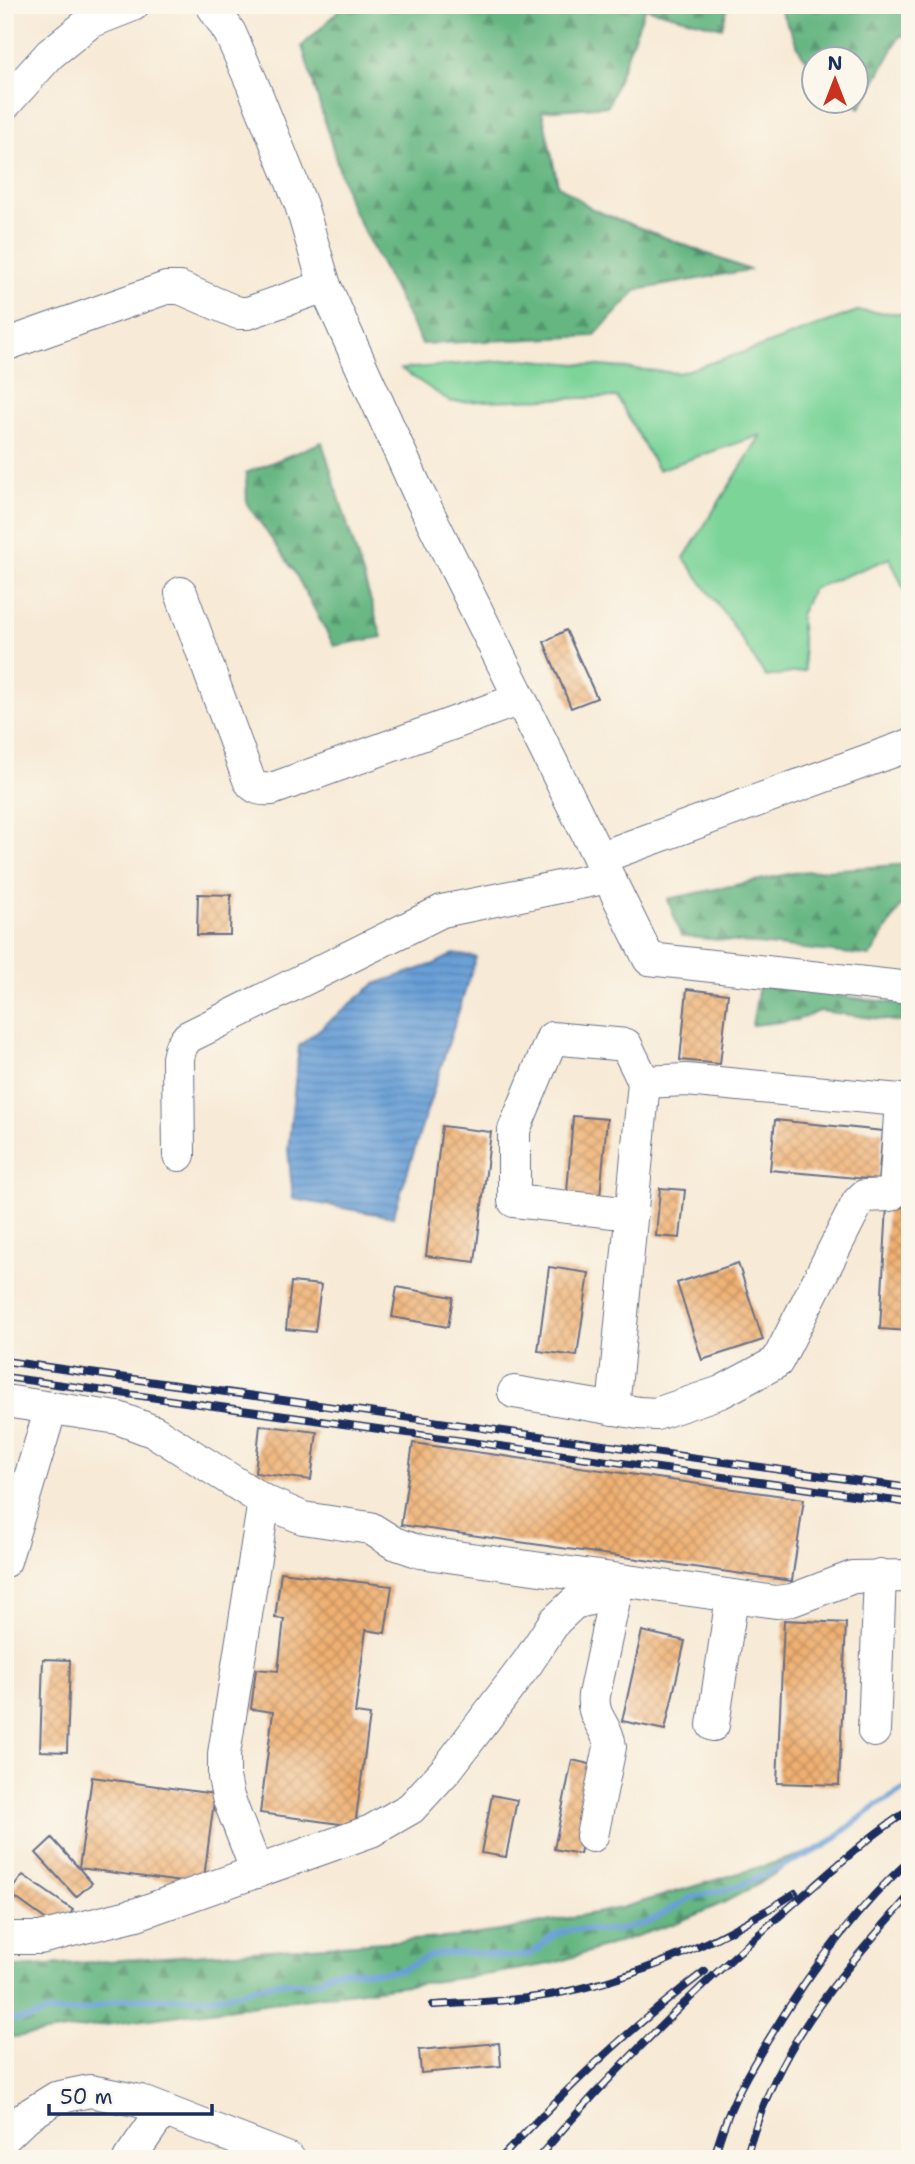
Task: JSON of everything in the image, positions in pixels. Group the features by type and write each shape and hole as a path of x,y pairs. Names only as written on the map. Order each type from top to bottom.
{"lane":[{"path":"5,104 50,54 90,22 133,5"},
{"path":"212,5 230,33 302,205 325,286 417,491 649,959 910,988"},
{"path":"5,345 166,288 180,288 238,313 248,313 325,286"},
{"path":"181,593 249,780 253,787 262,790 272,789 520,698"},
{"path":"179,1155 178,1058 181,1046 188,1037 442,911 603,868 910,745"},
{"path":"613,1409 632,1214 644,1082 625,1045 552,1038 514,1130 514,1200 632,1214"},
{"path":"514,1392 656,1414 721,1392 777,1362 858,1202 864,1196 890,1195 895,1191 905,1100 686,1080 644,1082"},
{"path":"5,1401 118,1418 155,1432 264,1501 303,1518 370,1528 394,1543 419,1552 616,1587 776,1602 792,1600 853,1577 895,1576 874,1731"},
{"path":"5,1561 51,1408"},
{"path":"257,1872 223,1777 224,1754 264,1501"},
{"path":"592,1836 610,1747 609,1738 594,1713 593,1705 616,1587"},
{"path":"5,1938 40,1938 137,1914 371,1831 411,1808 447,1769 528,1662 555,1621 574,1603 616,1587"},
{"path":"713,1725 732,1597"},
{"path":"5,2137 27,2116 55,2098 90,2091 140,2101 277,2157"},
{"path":"130,2159 163,2110"}],"green space":[{"path":"345,5 728,5 722,28 645,8 608,106 542,111 558,185 594,210 749,270 637,290 594,336 422,344 349,202 302,46"},
{"path":"778,5 910,5 910,36 900,36 870,90 870,46 800,46 800,51"},
{"path":"857,311 910,314 910,603 890,558 812,589 800,615 805,671 766,677 684,558 761,435 658,470 617,397 451,402 401,369 522,359 679,373"},
{"path":"322,442 382,637 334,646 294,571 247,504 246,473"},
{"path":"910,864 910,905 901,906 870,956 681,936 668,899 798,872"},
{"path":"759,986 910,1005 910,1023 820,1011 797,1020 752,1025"},
{"path":"807,1853 723,1903 676,1923 555,1963 491,1974 5,2038 5,1968 456,1937 500,1931 621,1908"}],"water":[{"path":"454,954 476,957 393,1217 293,1199 288,1149 299,1046 375,984 434,964"}],"building":[{"path":"566,630 597,698 571,708 544,642"},
{"path":"198,894 231,895 230,935 197,935"},
{"path":"687,989 728,994 720,1064 680,1060"},
{"path":"573,1116 607,1119 599,1208 566,1205"},
{"path":"775,1120 883,1131 878,1180 770,1170"},
{"path":"442,1126 491,1132 475,1262 426,1256"},
{"path":"660,1188 685,1190 680,1238 656,1236"},
{"path":"887,1206 910,1208 910,1331 880,1329"},
{"path":"738,1263 763,1340 702,1360 677,1283"},
{"path":"549,1267 589,1273 577,1356 538,1351"},
{"path":"291,1282 321,1285 315,1332 286,1329"},
{"path":"397,1287 453,1297 448,1327 392,1317"},
{"path":"260,1425 317,1432 311,1480 255,1473"},
{"path":"413,1443 804,1499 792,1581 401,1525"},
{"path":"281,1572 392,1586 385,1633 366,1630 355,1713 370,1715 355,1826 260,1813 273,1712 251,1709 256,1669 278,1671 284,1619 275,1618"},
{"path":"784,1620 846,1623 839,1785 777,1783"},
{"path":"642,1631 685,1641 665,1730 622,1721"},
{"path":"43,1659 70,1660 67,1752 40,1751"},
{"path":"572,1760 598,1766 580,1854 554,1849"},
{"path":"92,1777 215,1794 203,1885 79,1868"},
{"path":"492,1795 517,1800 506,1857 481,1853"},
{"path":"52,1838 92,1883 76,1897 36,1853"},
{"path":"23,1875 73,1910 59,1929 9,1893"},
{"path":"499,2043 501,2066 421,2073 419,2050"}],"waterway":[{"path":"5,2018 29,2019 44,2013 82,2011 122,1999 217,1997 263,1985 309,1983 341,1970 401,1970 442,1953 476,1953 506,1957 528,1955 556,1934 576,1929 619,1930 648,1922 692,1897 737,1887 823,1847 876,1806 910,1786"}],"railway":[{"path":"5,1361 910,1488"},
{"path":"5,1377 910,1503"},
{"path":"537,2159 598,2090 696,1992 852,1853 910,1810"},
{"path":"713,2159 741,2086 800,1989 851,1921 910,1860"},
{"path":"433,2005 536,1997 615,1979 708,1942 795,1893"},
{"path":"746,2159 758,2119 791,2049 833,1986 910,1895"},
{"path":"500,2159 598,2060 650,2014 705,1971"}]}
